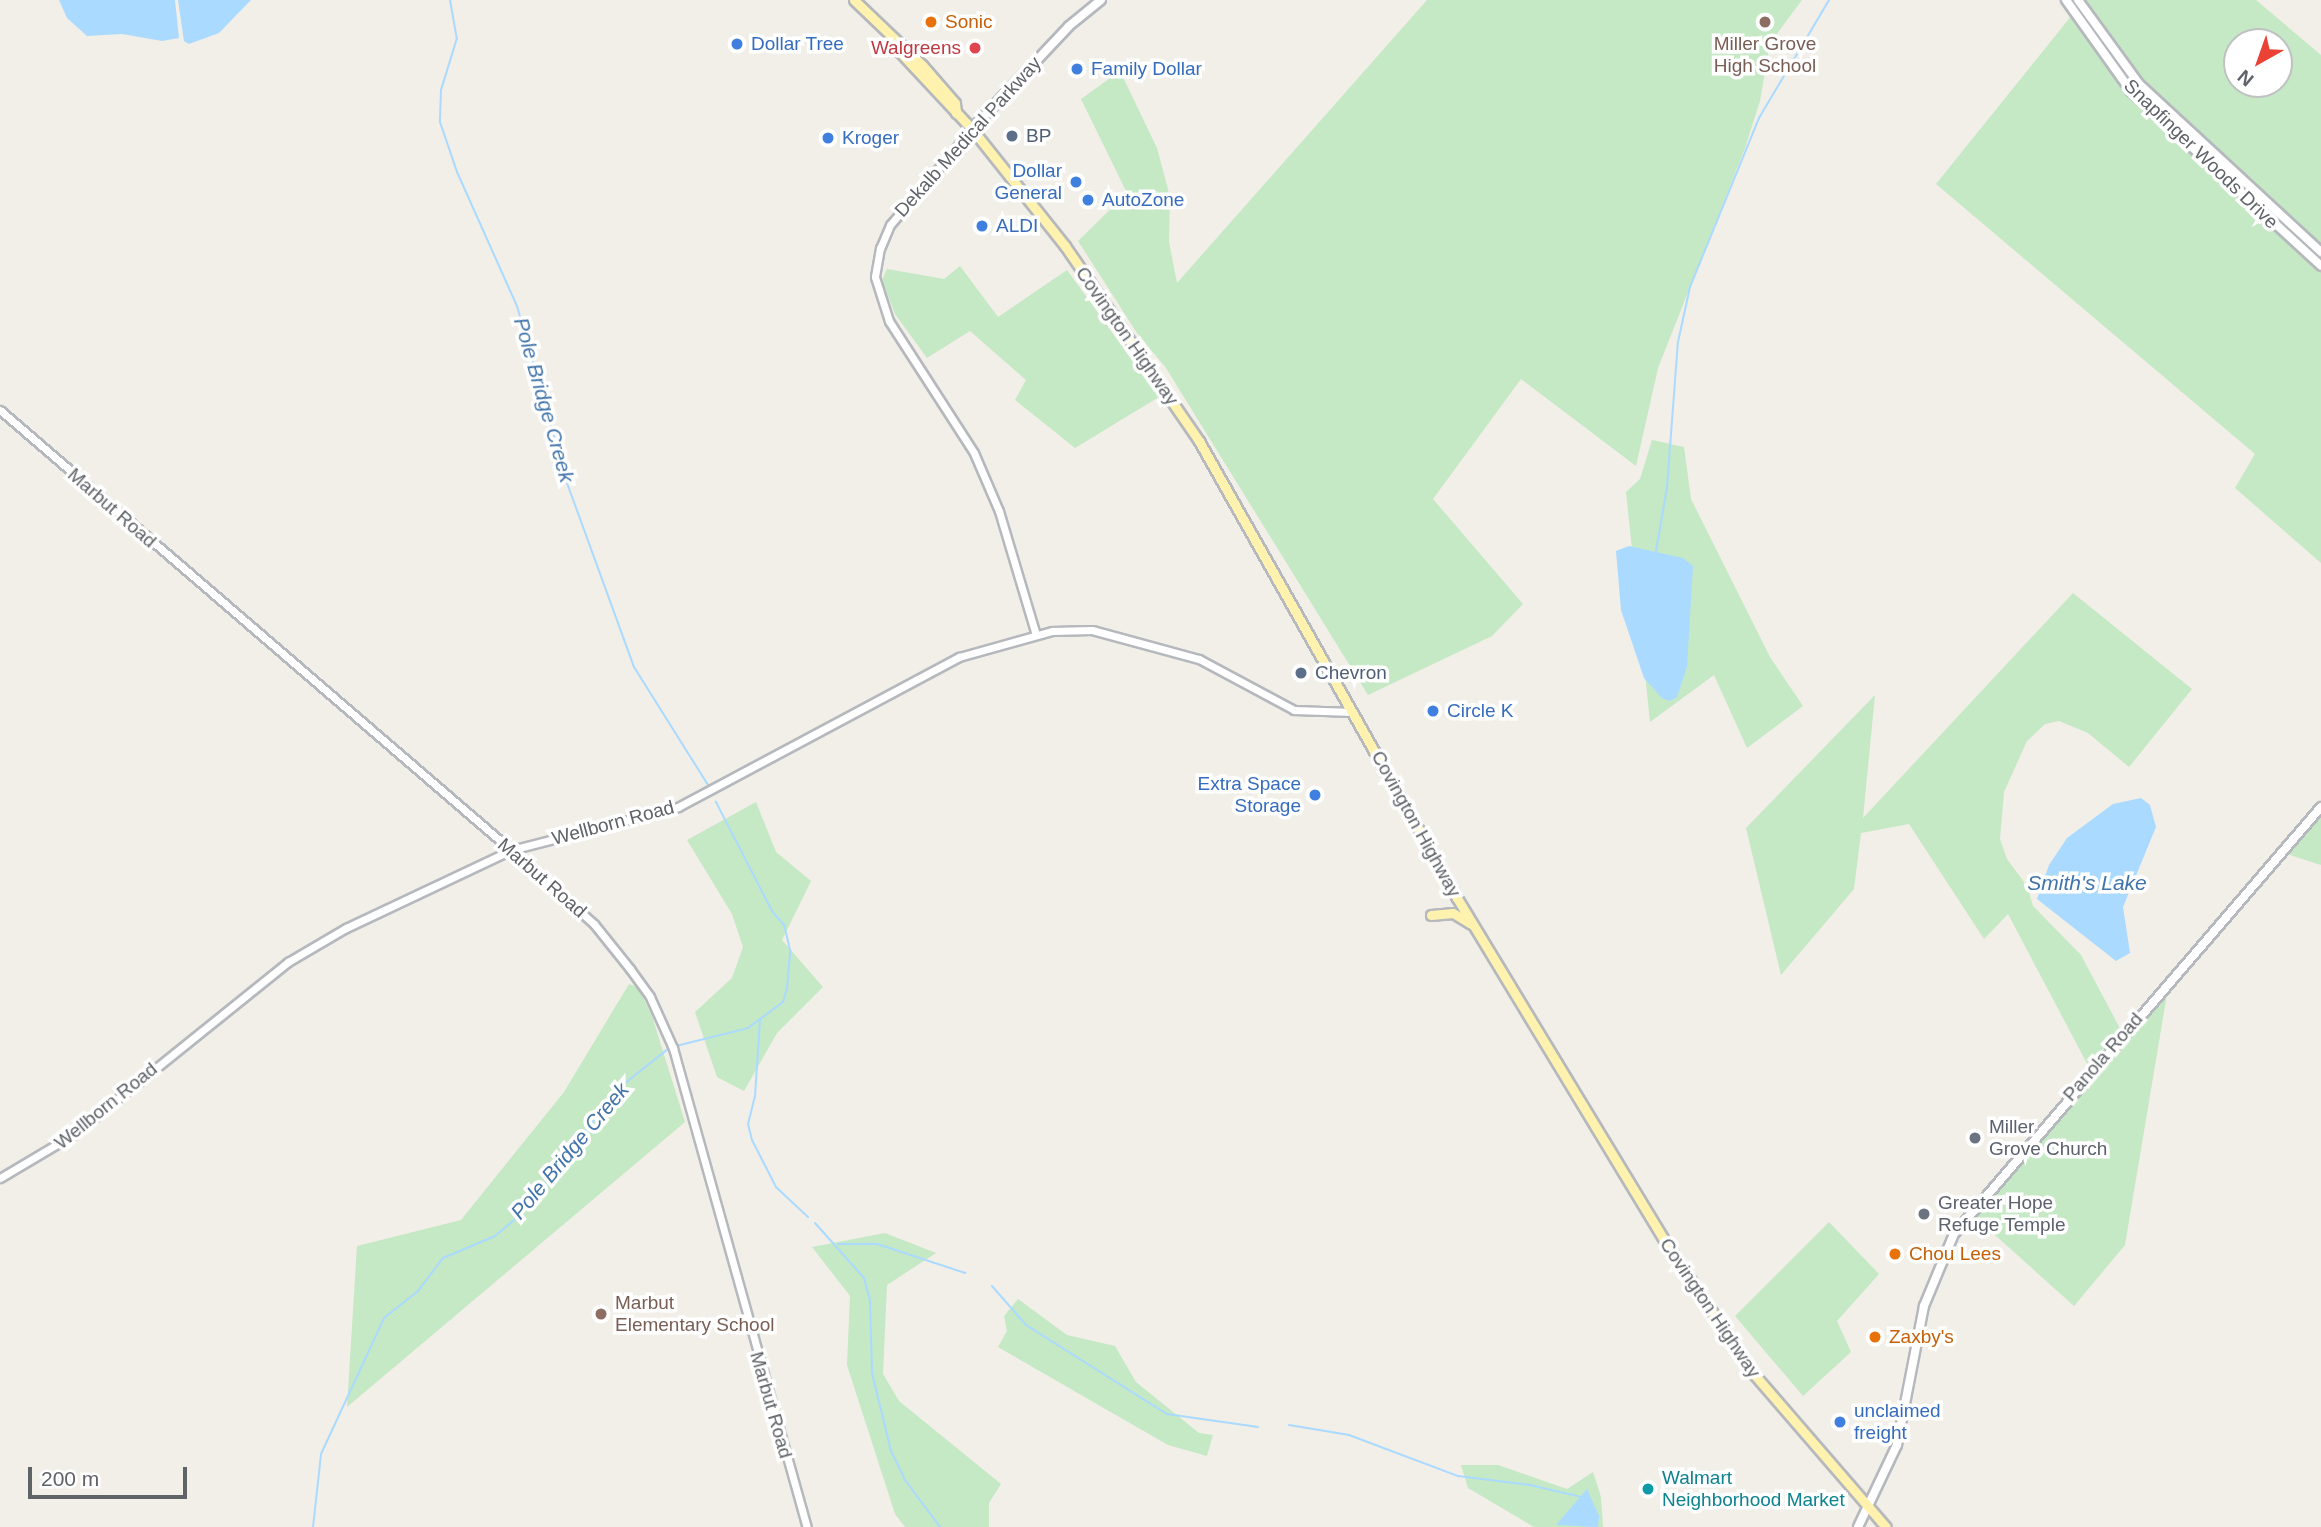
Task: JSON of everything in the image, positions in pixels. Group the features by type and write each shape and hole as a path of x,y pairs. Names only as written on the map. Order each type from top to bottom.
{"main road":[{"name":"Covington Highway","path":"855,0 898,45 898,50 948,109 956,113 972,130 1065,247 1199,441 1475,928 1731,1344 1804,1437 1886,1527"},
{"name":"Dekalb Medical Parkway","path":"972,130 1069,26 1101,0"},
{"name":"Snapfinger Woods Drive","path":"2066,0 2132,91 2321,266"},
{"name":"Snapfinger Woods Drive","path":"2078,0 2144,89 2321,252"},
{"name":"Panola Road","path":"1858,1527 1901,1433 1924,1306 1954,1234 2321,807"},
{"path":"1431,915 1453,913 1475,928"}],"street":[{"name":"Dekalb Medical Parkway","path":"972,130 890,225 880,248 875,277 889,321 974,453 999,511 1036,635"},
{"name":"Marbut Road","path":"0,410 594,924 650,996 667,1030 807,1527"},
{"name":"Wellborn Road","path":"0,1178 34,1161 105,1111 288,962 346,928 511,850 678,807 960,657 1036,635 1076,630 1123,636 1223,668 1294,710 1316,715 1353,712"},
{"path":"524,862 530,844"}],"green space":[{"path":"1427,0 1802,0 1770,43 1760,101 1745,148 1658,368 1636,466 1521,379 1433,499 1523,604 1492,636 1368,695 1166,368 1137,333 1078,241 1127,193 1081,99 1120,71 1157,148 1170,197 1169,242 1177,283"},
{"path":"2084,0 2256,0 2289,28 2223,28 2223,98 2293,98 2293,31 2321,55 2321,563 2235,488 2255,454 1936,184"},
{"path":"960,266 998,317 1067,270 1159,397 1075,448 1015,400 1026,380 970,331 927,358 895,314 882,280 887,269 944,279"},
{"path":"1652,440 1684,447 1691,499 1770,657 1803,706 1747,748 1714,675 1650,722 1626,492 1640,479"},
{"path":"2073,593 2192,689 2129,767 2088,733 2059,721 2045,724 2027,741 2004,792 2000,839 2007,859 2027,886 2033,906 2081,955 2124,1036 2168,988 2125,1245 2074,1306 1967,1210 2092,1073 2008,914 1984,939 1909,824 1861,833 1854,889 1781,975 1746,828 1875,695 1863,818"},
{"path":"756,802 776,852 811,881 782,940 823,987 777,1033 744,1091 717,1077 695,1012 732,978 743,947 732,914 687,840"},
{"path":"2321,802 2321,865 2277,851"},
{"path":"629,984 638,987 652,1016 685,1122 347,1407 357,1246 461,1220 564,1092"},
{"path":"1829,1222 1879,1274 1837,1321 1851,1352 1803,1396 1735,1316"},
{"path":"885,1233 936,1253 887,1285 883,1374 899,1401 1001,1484 989,1503 989,1527 905,1527 895,1514 847,1365 850,1296 812,1247"},
{"path":"1018,1299 1067,1335 1115,1346 1136,1382 1199,1433 1213,1435 1207,1456 1168,1445 998,1347 1007,1331 1004,1316"},
{"path":"1461,1465 1498,1465 1567,1489 1593,1472 1601,1497 1603,1527 1534,1527 1468,1488"}],"water":[{"path":"59,0 175,0 179,38 162,41 122,34 87,36 67,18"},
{"path":"178,0 251,0 219,33 189,44 184,41"},
{"path":"1629,546 1683,558 1693,566 1687,667 1677,697 1670,701 1662,698 1644,678 1621,610 1616,551"},
{"name":"Smith's Lake","path":"2141,798 2150,805 2156,827 2123,907 2130,953 2116,961 2037,899 2049,865 2067,838 2113,804"},
{"path":"1587,1489 1599,1516 1598,1527 1556,1525"}],"waterway":[{"name":"Pole Bridge Creek","path":"450,0 457,38 441,90 440,122 457,172 517,306 567,483 634,667 708,785"},
{"path":"1656,551 1667,487 1678,342 1690,287 1759,118 1829,0"},
{"name":"Pole Bridge Creek","path":"676,1046 748,1028 783,1002 787,988 790,950 784,925 772,911 716,802"},
{"path":"760,1019 755,1096 748,1124 752,1140 776,1187 808,1217"},
{"name":"Pole Bridge Creek","path":"313,1527 321,1454 384,1318 418,1291 443,1258 495,1236 519,1216 620,1087 668,1049"},
{"path":"815,1223 864,1278 870,1301 872,1373 891,1451 905,1480 940,1527"},
{"path":"838,1244 877,1244 965,1273"},
{"path":"992,1286 1026,1325 1167,1414 1258,1427"},
{"path":"1289,1425 1349,1435 1458,1476 1530,1485 1581,1497"}],"place":[{"name":"Sonic","path":"931,22"},
{"name":"Miller Grove High School","path":"1765,22"},
{"name":"Dollar Tree","path":"737,44"},
{"name":"Walgreens","path":"975,48"},
{"name":"Family Dollar","path":"1077,69"},
{"name":"BP","path":"1012,136"},
{"name":"Kroger","path":"828,138"},
{"name":"Dollar General","path":"1076,182"},
{"name":"AutoZone","path":"1088,200"},
{"name":"ALDI","path":"982,226"},
{"name":"Chevron","path":"1301,673"},
{"name":"Circle K","path":"1433,711"},
{"name":"Extra Space Storage","path":"1315,795"},
{"name":"Miller Grove Church","path":"1975,1138"},
{"name":"Greater Hope Refuge Temple","path":"1924,1214"},
{"name":"Chou Lees","path":"1895,1254"},
{"name":"Marbut Elementary School","path":"601,1314"},
{"name":"Zaxby's","path":"1875,1337"},
{"name":"unclaimed freight","path":"1840,1422"},
{"name":"Walmart Neighborhood Market","path":"1648,1489"}]}
